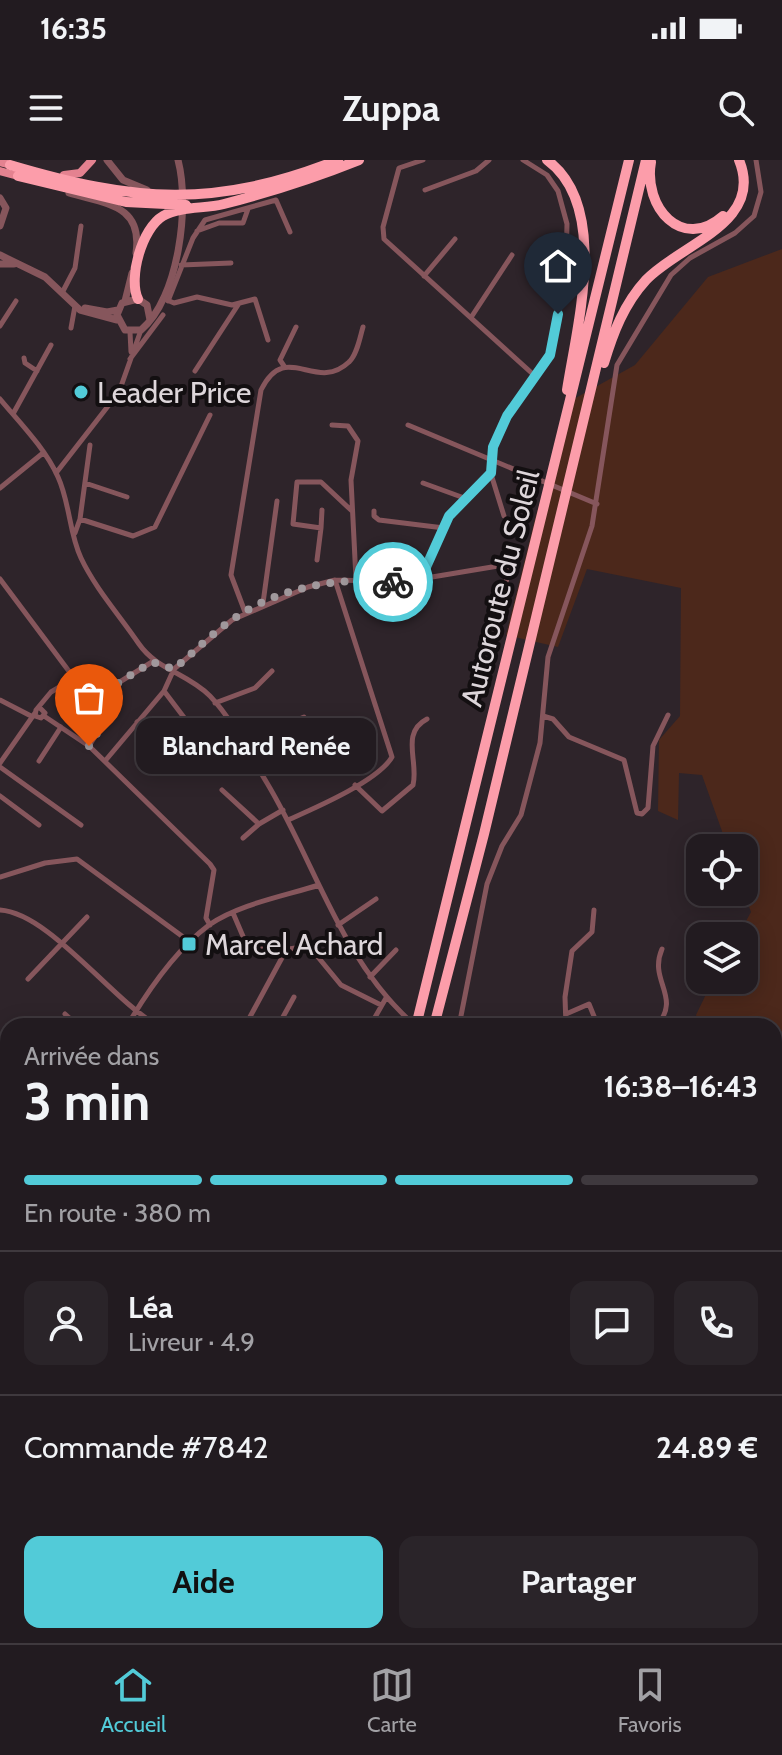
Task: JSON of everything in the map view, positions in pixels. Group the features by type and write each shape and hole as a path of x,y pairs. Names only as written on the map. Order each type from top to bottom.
{"highway":[{"path":"3,166 134,195 221,194 338,160"},
{"path":"142,302 134,283 152,224 177,211 251,197 359,160"},
{"path":"547,160 562,175 578,203 584,238 582,284 559,447"},
{"name":"Autoroute du Soleil","path":"414,1018 629,160"},
{"path":"649,160 653,201 669,221 689,228 709,225 732,207 738,185 732,160"},
{"name":"Autoroute du Soleil","path":"436,1018 649,160"},
{"path":"577,453 611,341 625,308 659,268 733,215 741,204 745,181 739,160"},
{"path":"18,176 126,202 190,205 251,197"}],"main road":[{"path":"3,166 72,176 84,171 92,160"},
{"path":"3,166 18,176"}],"street":[{"path":"107,160 123,180 145,190 221,194"},
{"path":"164,299 180,236 181,180 178,160"},
{"path":"423,160 399,168 383,227 384,239 536,376"},
{"path":"425,190 476,171 489,160"},
{"path":"504,516 491,473 493,447 507,416 536,376 553,344 566,262 567,224 558,191 547,175 523,160"},
{"path":"461,1018 487,884 502,846 521,815 543,716 548,657 594,503 621,355 671,275 690,258 748,224 754,216 761,192 756,160"},
{"path":"18,176 110,205 129,216 136,226 137,247 125,301 118,310 117,320"},
{"path":"0,198 6,208 0,226"},
{"path":"56,473 119,392 141,330 164,299 196,232 205,220 272,200 279,202 290,232"},
{"path":"196,232 219,223 243,223 248,209"},
{"path":"64,294 75,268 81,226"},
{"path":"424,276 455,239"},
{"path":"0,255 36,271 89,315 117,320 130,332 130,356"},
{"path":"472,316 512,255"},
{"path":"181,265 231,263"},
{"path":"0,264 17,264"},
{"path":"64,294 89,310 118,310"},
{"path":"125,301 164,299 174,303 197,297 239,304 250,299 257,301 268,340"},
{"path":"0,326 16,301"},
{"path":"142,302 150,320"},
{"path":"227,304 230,321"},
{"path":"195,371 239,304"},
{"path":"71,328 75,305"},
{"path":"130,356 163,315"},
{"path":"284,366 280,360 296,327"},
{"path":"245,612 231,575 261,390 269,373 284,366 317,373 333,371 349,362 363,327"},
{"path":"130,332 141,330"},
{"path":"13,414 51,345"},
{"path":"24,358 25,363 37,371"},
{"path":"0,399 56,473 87,568 152,662 174,669 215,703 283,810 338,925 370,977 386,998 408,1018"},
{"path":"80,519 133,536 155,527 210,415"},
{"path":"332,425 348,426 358,441 351,480 356,579"},
{"path":"408,425 594,503"},
{"path":"74,534 80,519 90,445"},
{"path":"0,488 43,453"},
{"path":"419,579 449,516 491,473"},
{"path":"321,528 293,524 296,487 301,479 327,485 353,511"},
{"path":"85,483 127,497"},
{"path":"423,483 467,499"},
{"path":"263,604 277,501"},
{"path":"317,560 322,510"},
{"path":"374,511 374,516 379,520 444,528"},
{"path":"105,761 164,691 174,669 245,612 263,604 335,580 401,583 504,565 509,569 505,587"},
{"path":"0,579 77,682"},
{"path":"288,820 388,765 392,751 335,580"},
{"path":"81,825 0,765 35,712 58,687 77,682 118,683 152,662"},
{"path":"215,703 255,688 272,671"},
{"path":"83,711 90,683"},
{"path":"89,746 119,699 118,683"},
{"path":"164,691 220,765"},
{"path":"0,700 35,712 39,718 44,716 89,746 214,870 207,911 210,925"},
{"path":"543,716 553,719 569,737 624,760 634,804 637,813 642,814 648,808 653,746 656,735 665,728 668,715"},
{"path":"242,743 304,717"},
{"path":"355,785 382,811 394,803 413,785 412,737 418,724 427,719"},
{"path":"137,722 165,740 153,754"},
{"path":"39,761 61,727"},
{"path":"222,790 259,824"},
{"path":"0,796 39,825"},
{"path":"243,838 283,810"},
{"path":"0,877 45,863 77,859 190,942"},
{"path":"132,1018 190,942 210,925 233,913 319,885"},
{"path":"338,925 376,899"},
{"path":"0,910 18,912 60,944 144,1018"},
{"path":"566,1018 572,951 592,932 594,910"},
{"path":"233,913 245,941 270,951 302,947 313,951 341,985 381,1005"},
{"path":"28,979 87,917"},
{"path":"662,949 656,971 668,1001 664,1018"},
{"path":"370,977 396,950"},
{"path":"249,1018 284,954"},
{"path":"282,1018 294,997"},
{"path":"374,1018 386,998"},
{"path":"566,1014 589,1004 595,1018"},
{"path":"65,1014 69,1018"}],"shaded area":[{"path":"782,249 782,1018 697,1018 696,1015 706,994 758,994 758,922 746,922 751,912 749,906 758,906 758,834 723,834 702,775 679,773 678,820 658,811 659,740 680,716 681,588 587,569 558,647 506,635 536,515 572,400 635,365 708,277"}],"way so far":[{"path":"89,746 119,699 121,692 118,683 152,662 174,669 245,612 308,587 346,579 393,582"}],"place":[{"name":"Leader Price","path":"81,392"},
{"name":"Blanchard Renée","path":"89,746"},
{"name":"Marcel Achard","path":"189,944"}],"route":[{"path":"393,582 413,582 422,576 449,516 474,494 491,473 493,447 507,416 550,355 558,314"}]}
